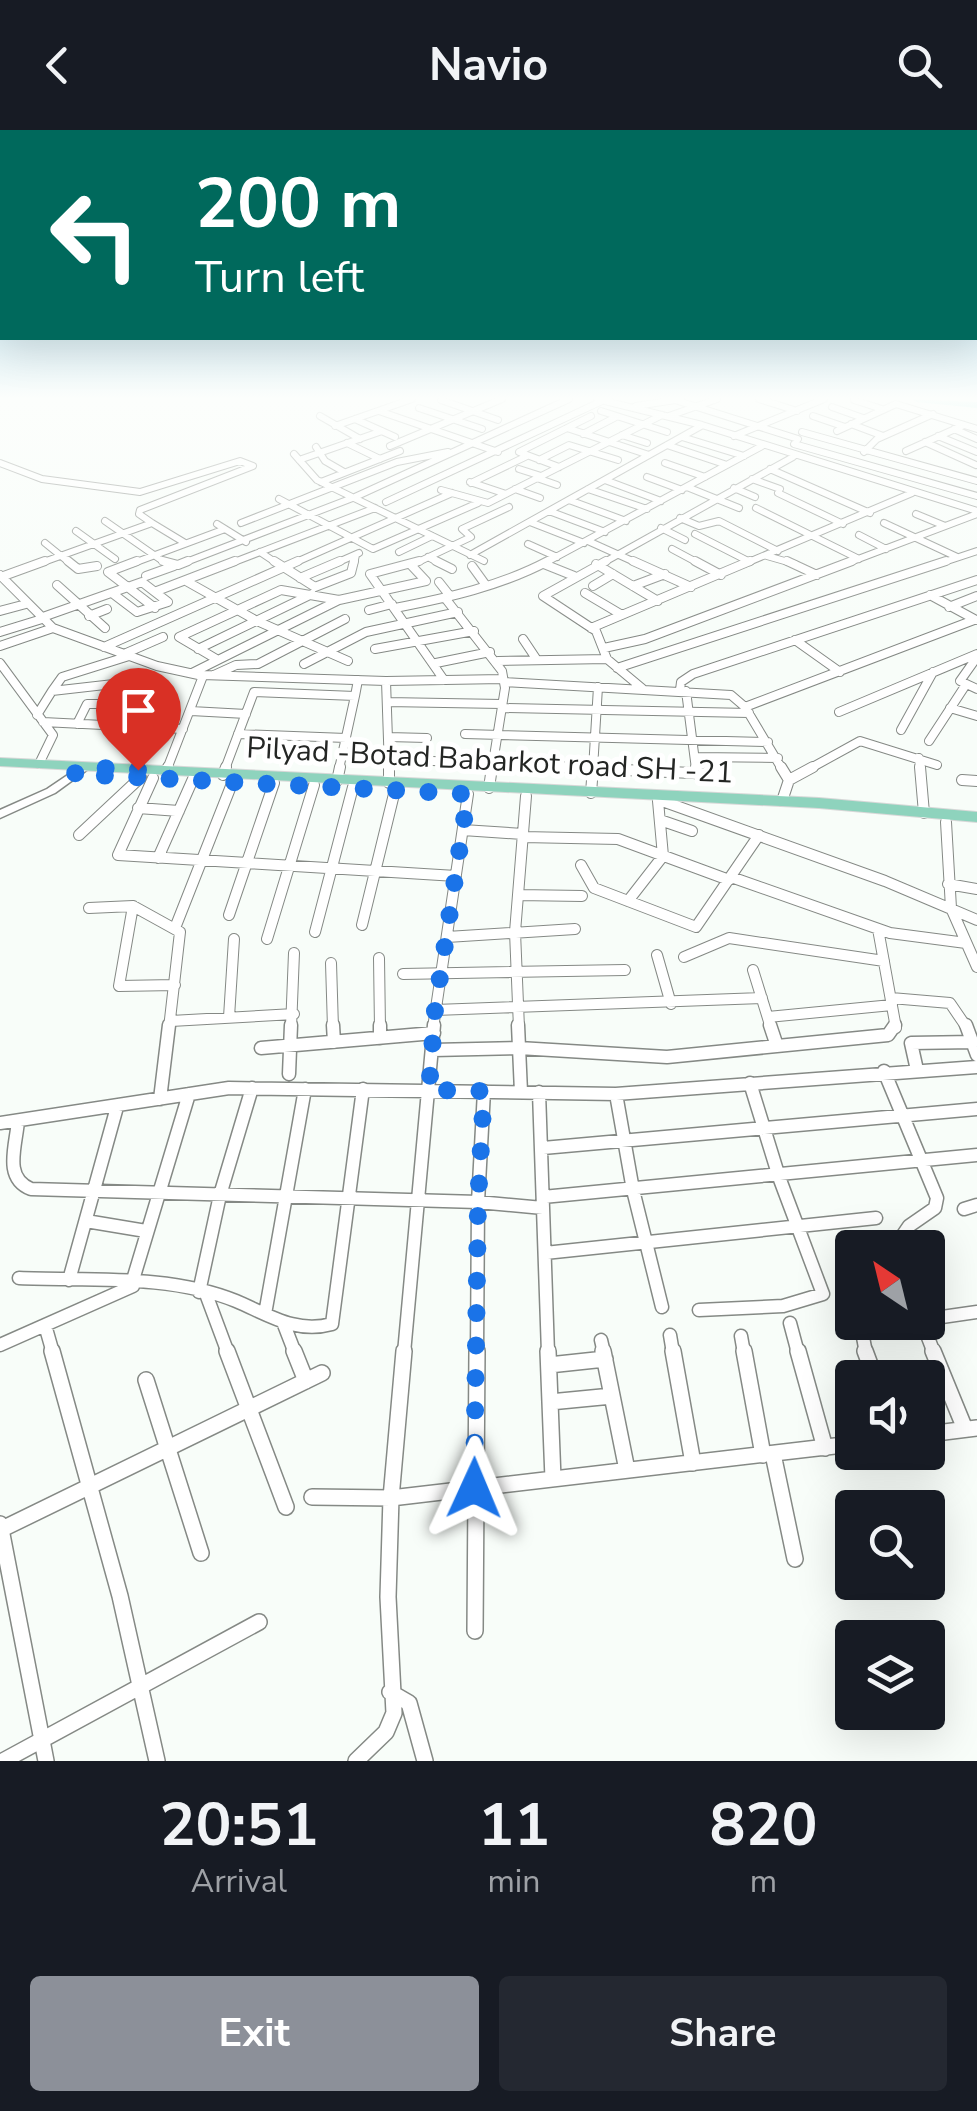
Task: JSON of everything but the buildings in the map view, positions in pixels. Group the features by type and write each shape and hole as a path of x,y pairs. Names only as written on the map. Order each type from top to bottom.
{"main road":[{"name":"Pilyad -Botad Babarkot road SH -21","path":"0,762 153,776 591,792 946,822 977,821"},
{"name":"Pilyad -Botad Babarkot road SH -21","path":"0,770 345,784"},
{"name":"Pilyad -Botad Babarkot road SH -21","path":"392,786 468,794 662,802 782,802 924,812 977,821"}],"street":[{"path":"32,475 140,492 194,475"},
{"path":"185,543 152,524 139,514 140,510 230,475"},
{"path":"314,475 321,482 484,561"},
{"path":"321,482 337,475"},
{"path":"241,523 365,475"},
{"path":"146,576 406,475"},
{"path":"386,502 446,475"},
{"path":"481,475 468,482 506,494"},
{"path":"535,475 557,485"},
{"path":"300,578 479,502 492,501 543,475"},
{"path":"470,555 613,475"},
{"path":"700,475 706,477"},
{"path":"370,610 448,597 517,576 709,475"},
{"path":"606,659 602,638 543,596 759,475"},
{"path":"784,475 870,512"},
{"path":"857,475 977,513"},
{"path":"903,475 977,496"},
{"path":"647,477 739,508"},
{"path":"752,479 843,524"},
{"path":"604,480 661,502"},
{"path":"734,488 755,497"},
{"path":"441,490 479,502"},
{"path":"515,490 540,498"},
{"path":"588,490 647,509"},
{"path":"104,647 452,493"},
{"path":"591,628 913,493"},
{"path":"964,508 977,496"},
{"path":"279,499 370,548"},
{"path":"569,500 626,521"},
{"path":"492,501 618,552 691,587"},
{"path":"444,680 436,663 370,574 412,566 472,536 462,528 509,507"},
{"path":"157,592 376,508"},
{"path":"756,508 859,559"},
{"path":"695,509 778,551"},
{"path":"549,511 606,532"},
{"path":"604,648 645,639 977,513"},
{"path":"916,514 945,526"},
{"path":"680,518 699,526 719,520"},
{"path":"104,521 168,564 178,565"},
{"path":"884,523 957,557"},
{"path":"152,524 0,576 53,628 127,656 196,674 504,681 732,694 747,710 790,780"},
{"path":"217,524 315,587 353,571 356,555"},
{"path":"661,528 685,540"},
{"path":"155,608 108,572 225,530"},
{"path":"76,532 115,559"},
{"path":"695,534 750,562"},
{"path":"399,552 432,536"},
{"path":"859,536 886,549"},
{"path":"45,542 81,570 97,566"},
{"path":"528,544 557,557"},
{"path":"672,549 720,575"},
{"path":"617,668 977,550"},
{"path":"767,556 794,563 817,575"},
{"path":"428,557 452,569"},
{"path":"544,564 574,576"},
{"path":"596,564 658,600"},
{"path":"196,674 340,600 426,581 412,566"},
{"path":"472,566 485,584"},
{"path":"593,586 612,574"},
{"path":"634,586 666,574"},
{"path":"186,580 257,621 348,661"},
{"path":"697,774 682,682 693,674 977,580"},
{"path":"0,632 77,606 128,587 144,582 168,602 137,612 112,593"},
{"path":"439,582 498,661 504,681 489,788"},
{"path":"57,586 105,628"},
{"path":"218,661 179,637 281,590 340,600"},
{"path":"0,596 14,592"},
{"path":"585,593 622,615"},
{"path":"198,649 312,594"},
{"path":"930,595 975,620"},
{"path":"950,606 977,596"},
{"path":"0,611 26,604"},
{"path":"89,616 106,609"},
{"path":"304,664 359,634 458,612"},
{"path":"213,676 236,665 252,666 267,660 345,620"},
{"path":"387,702 689,713 747,710 975,620"},
{"path":"0,646 53,628"},
{"path":"375,649 474,631"},
{"path":"40,718 62,677 127,656 163,637"},
{"path":"523,639 537,660"},
{"path":"795,640 840,672"},
{"path":"245,648 267,660"},
{"path":"436,663 490,652"},
{"path":"839,712 977,655"},
{"path":"965,686 962,678 977,655"},
{"path":"498,661 606,659 642,689"},
{"path":"0,664 53,735 38,764"},
{"path":"900,730 934,672"},
{"path":"196,674 204,678 183,729 153,776 117,853 122,857 456,876"},
{"path":"315,932 331,868 345,784 346,738 358,680"},
{"path":"461,680 464,703"},
{"path":"52,690 140,681 117,726"},
{"path":"362,925 378,872 392,786 386,681"},
{"path":"591,792 598,686"},
{"path":"965,686 977,689"},
{"path":"929,742 965,686"},
{"path":"0,688 18,688"},
{"path":"176,928 202,860 254,692 355,696"},
{"path":"77,724 88,704 128,704"},
{"path":"950,708 977,716"},
{"path":"190,711 246,714"},
{"path":"40,718 77,724 183,729"},
{"path":"238,734 346,738"},
{"path":"465,734 768,742"},
{"path":"388,737 427,738"},
{"path":"782,802 790,780 860,741 937,765"},
{"path":"695,758 778,758"},
{"path":"919,758 924,812"},
{"path":"388,759 715,774"},
{"path":"0,814 34,800 79,771"},
{"path":"79,836 153,776"},
{"path":"158,858 192,779"},
{"path":"962,780 977,781"},
{"path":"229,914 274,783"},
{"path":"266,939 314,785"},
{"path":"356,1761 386,1732 394,1713 390,1692 391,1498 435,1010 468,794"},
{"path":"520,1092 515,932 526,796"},
{"path":"628,901 663,856 662,802 759,835 977,920"},
{"path":"138,808 179,811"},
{"path":"660,820 692,831"},
{"path":"946,822 950,908 977,968"},
{"path":"463,830 618,839 878,930 966,942"},
{"path":"582,865 594,888 696,927 759,835"},
{"path":"948,884 977,889"},
{"path":"518,895 582,896"},
{"path":"133,906 119,986 176,985"},
{"path":"89,908 133,906 176,928 182,938 160,1099"},
{"path":"447,937 575,929"},
{"path":"432,1050 519,1048 667,1057 888,1035 896,1029 878,930"},
{"path":"684,957 729,938 884,961"},
{"path":"229,1018 234,939"},
{"path":"289,1074 294,953"},
{"path":"658,955 671,1004"},
{"path":"379,958 380,1038"},
{"path":"331,963 334,1042"},
{"path":"404,974 624,970"},
{"path":"754,970 777,1046"},
{"path":"435,1010 762,998"},
{"path":"768,1017 892,1001 954,1004 962,1011 977,1055"},
{"path":"171,1021 294,1014"},
{"path":"261,1048 434,1033"},
{"path":"917,1070 911,1042 972,1042"},
{"path":"0,1123 252,1088 616,1094 977,1067"},
{"path":"884,1071 937,1198 936,1208 905,1230"},
{"path":"699,1310 822,1297 778,1177 750,1082"},
{"path":"252,1088 220,1196 202,1293 286,1508"},
{"path":"265,1314 306,1089"},
{"path":"19,1278 135,1283 244,1304 283,1322 316,1327 332,1324 363,1089"},
{"path":"475,1631 478,1202 484,1091"},
{"path":"539,1092 553,1479"},
{"path":"135,1283 156,1194 189,1094"},
{"path":"616,1094 633,1190 662,1307"},
{"path":"69,1280 118,1107"},
{"path":"543,1148 977,1109"},
{"path":"18,1121 13,1176 18,1184 31,1189 94,1192 543,1202 977,1156"},
{"path":"545,1252 876,1218"},
{"path":"86,1221 146,1231"},
{"path":"0,1344 135,1283"},
{"path":"945,1318 977,1312"},
{"path":"283,1322 306,1381"},
{"path":"790,1323 824,1448"},
{"path":"45,1326 91,1486 157,1761"},
{"path":"670,1335 693,1463"},
{"path":"741,1336 794,1559"},
{"path":"601,1340 626,1470"},
{"path":"933,1340 971,1429 945,1432"},
{"path":"549,1365 604,1359"},
{"path":"46,1761 0,1528 322,1373"},
{"path":"146,1380 201,1553"},
{"path":"550,1402 612,1396"},
{"path":"312,1497 391,1498 835,1446"},
{"path":"3,1761 260,1622"},
{"path":"390,1692 408,1703 425,1761"}],"route":[{"path":"138,770 84,767 74,774 468,794 435,1010 429,1090 484,1091 478,1202 474,1488"}]}
